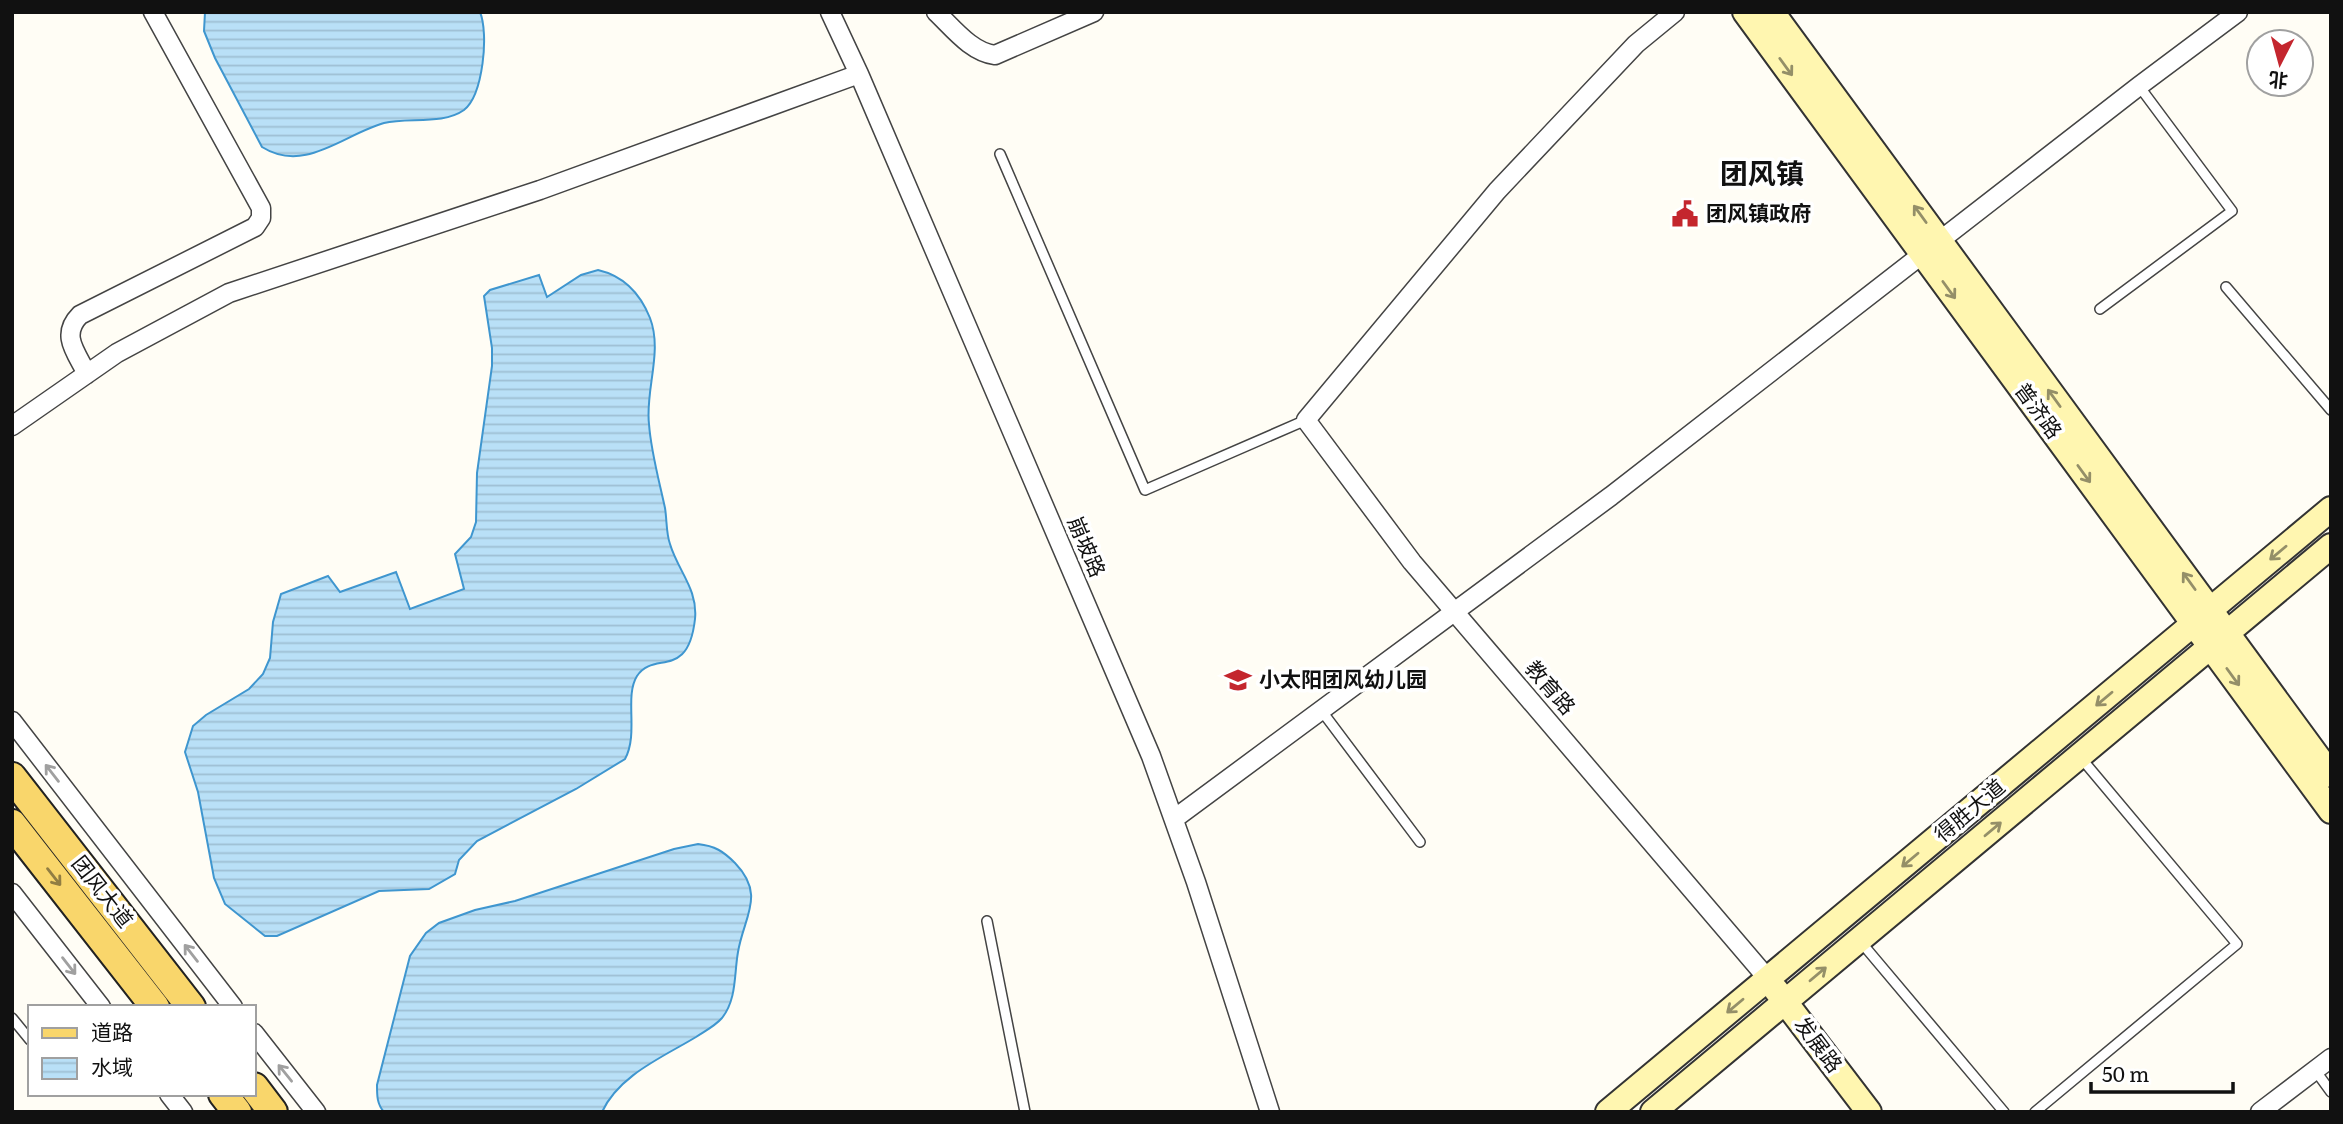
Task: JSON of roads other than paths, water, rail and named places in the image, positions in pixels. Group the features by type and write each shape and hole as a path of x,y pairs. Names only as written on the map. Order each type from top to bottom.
{"main road":[{"name":"普济路","path":"1745,12 1932,248"},
{"name":"普济路","path":"1772,12 1932,248 2202,617 2331,775"},
{"name":"得胜大道","path":"1608,1112 2331,509"},
{"name":"得胜大道","path":"1653,1112 2331,546"},
{"name":"普济路","path":"2219,640 2331,811"},
{"name":"团风大道","path":"12,777 189,1005"},
{"name":"团风大道","path":"12,824 153,1005"},
{"name":"发展路","path":"1768,979 1869,1112"},
{"path":"256,1090 273,1112"},
{"path":"225,1096 237,1112"}],"street":[{"path":"87,374 69,337 71,324 80,315 256,227 261,218 261,208 153,12"},
{"name":"崩坡路","path":"830,12 1145,743 1174,818 1270,1112"},
{"path":"936,12 975,48 995,55 1094,12"},
{"path":"1306,420 1497,191 1636,44 1675,12"},
{"path":"1174,818 1611,496 2238,12"},
{"path":"12,426 117,353 229,293 540,190 859,74"},
{"name":"教育路","path":"1306,420 1412,562 1768,979"},
{"path":"12,721 231,1005"},
{"path":"12,893 99,1005"},
{"path":"256,1036 316,1112"},
{"path":"2260,1112 2331,1058"},
{"path":"171,1096 183,1112"}],"lane":[{"path":"2100,309 2232,211 2139,86"},
{"path":"1000,154 1145,490 1306,420"},
{"path":"2225,287 2331,410"},
{"path":"1321,710 1420,842"},
{"path":"2035,1112 2237,944 2080,756"},
{"path":"987,921 1025,1112"},
{"path":"1859,940 2004,1112"},
{"path":"12,1018 28,1038"},
{"path":"2315,1070 2331,1092"}],"water":[{"path":"205,12 480,12 484,49 480,78 471,102 456,115 384,123 309,154 278,154 262,147 215,58 204,31"},
{"path":"598,270 623,281 636,293 646,309 654,331 648,411 651,445 669,540 691,589 695,608 691,638 685,650 670,661 644,669 637,676 632,694 631,738 625,759 576,789 477,841 459,860 455,874 429,889 379,891 277,936 265,936 225,904 214,878 198,792 185,752 193,726 249,689 263,674 270,658 273,622 281,594 328,576 340,592 396,572 410,609 464,589 455,554 471,537 476,522 477,473 492,366 484,296 490,290 539,275 547,297 581,275"},
{"path":"698,844 727,855 744,875 751,896 738,952 733,995 722,1018 631,1077 619,1087 602,1112 384,1112 378,1100 377,1085 410,956 426,933 439,923 475,910 515,901 674,849"}],"place":[{"name":"团风镇政府","path":"1685,214"},
{"name":"小太阳团风幼儿园","path":"1238,680"}],"district":[{"name":"团风镇","path":"1762,174"}]}
